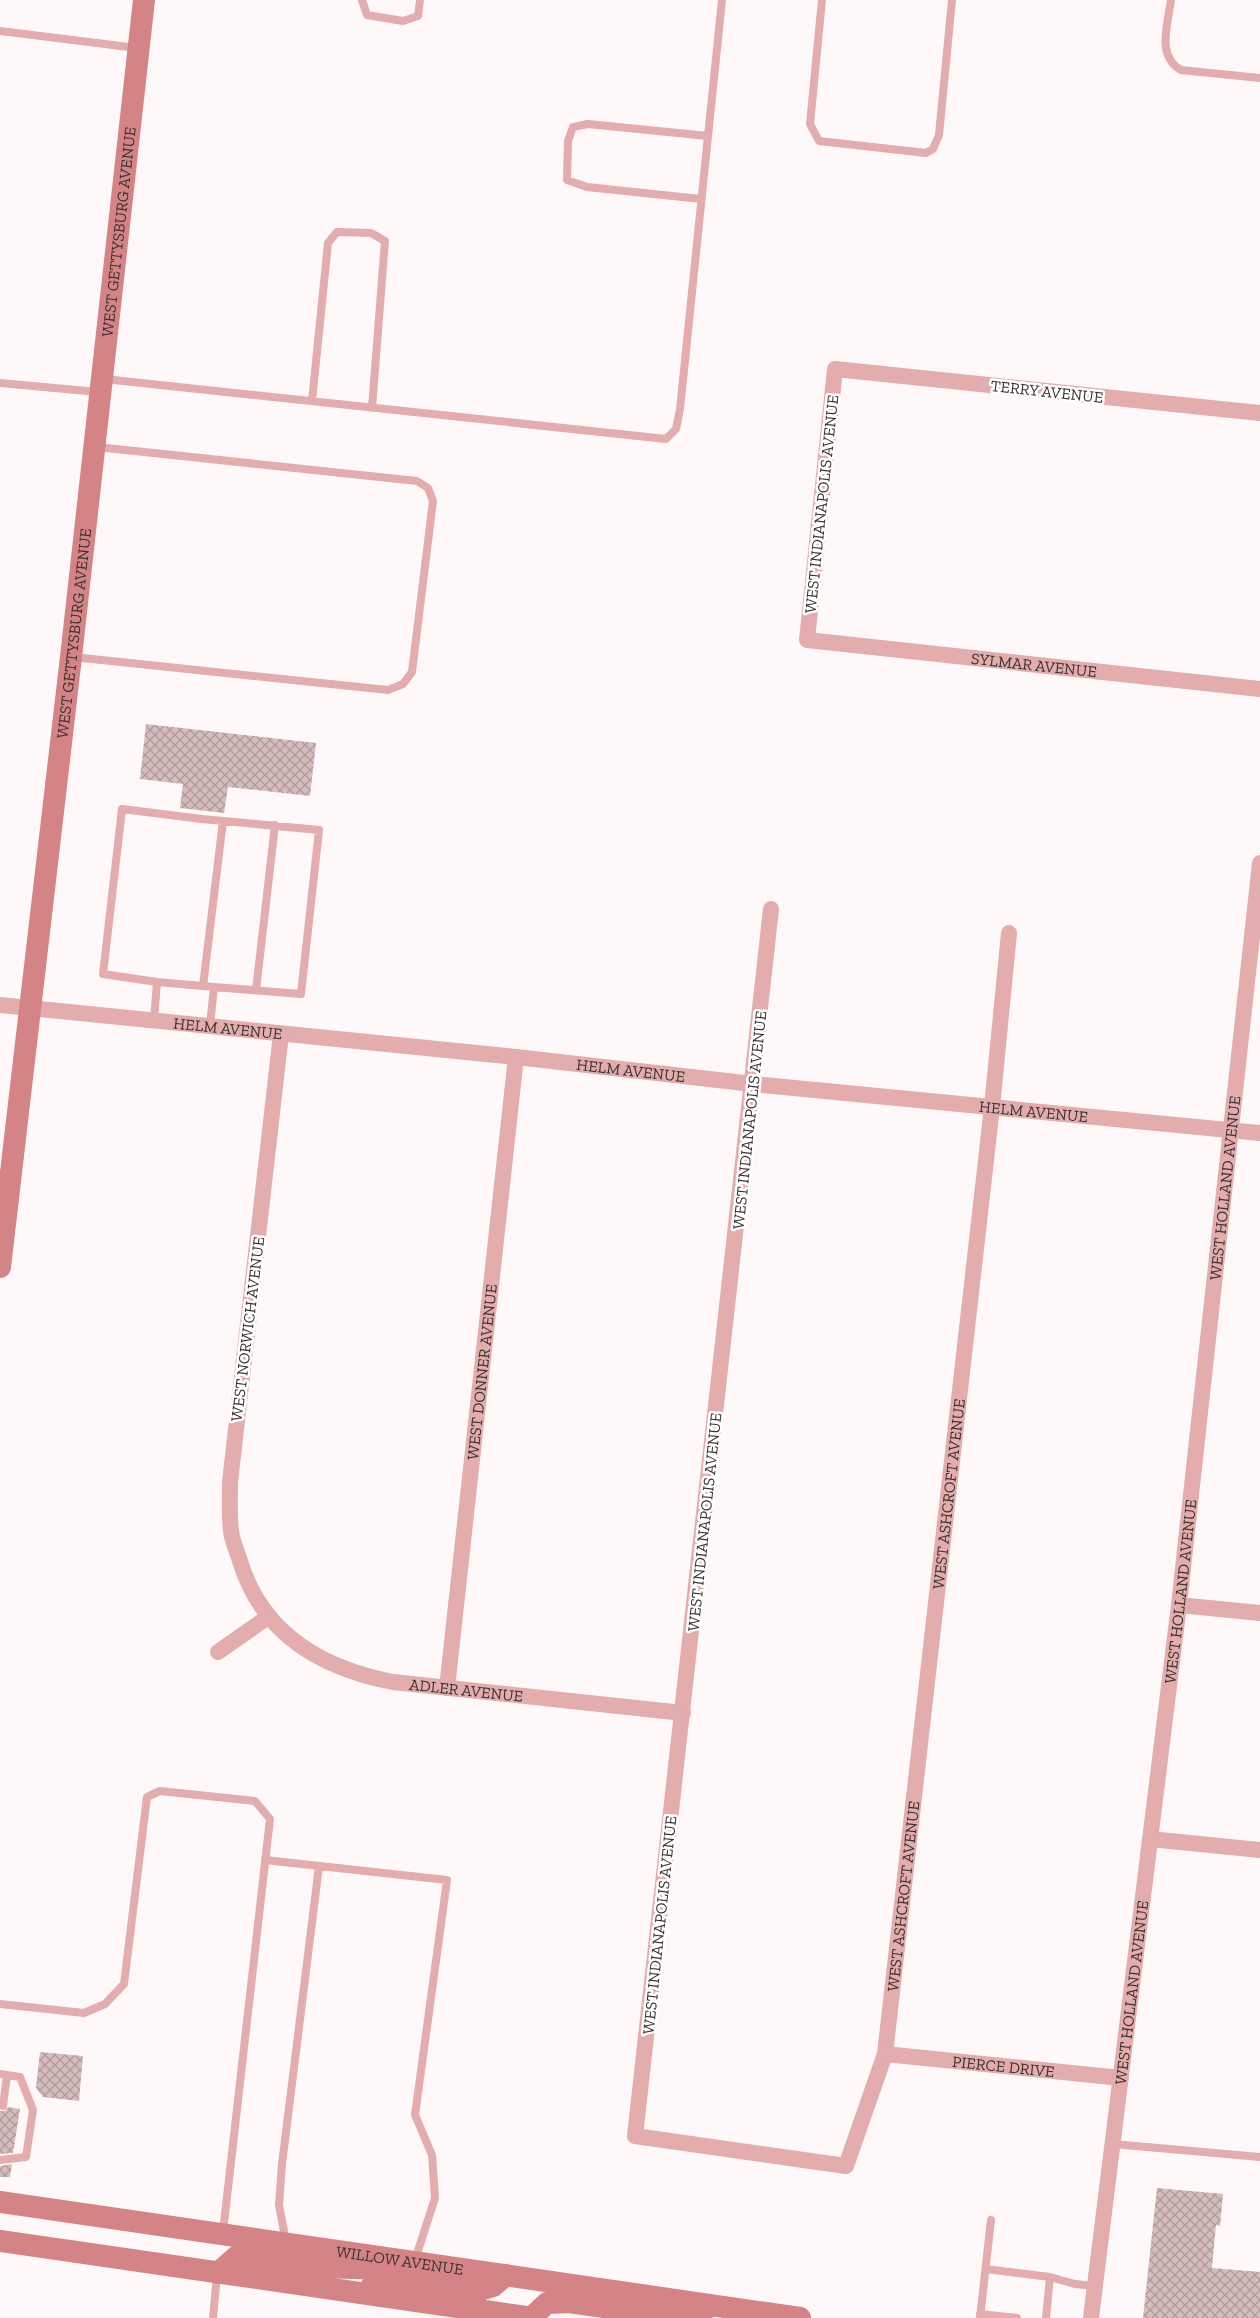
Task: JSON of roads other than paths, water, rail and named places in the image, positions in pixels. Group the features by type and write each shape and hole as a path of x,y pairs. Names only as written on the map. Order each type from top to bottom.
{"main road":[{"name":"WEST GETTYSBURG AVENUE","path":"0,1267 28,1008 71,657 144,0"},
{"name":"WILLOW AVENUE","path":"0,2202 800,2318"},
{"path":"0,2241 531,2318 547,2303 569,2302 672,2317 688,2316 712,2305"},
{"path":"218,2273 236,2257 247,2256 320,2267 363,2270 388,2269 414,2262"},
{"path":"366,2294 375,2282 385,2278 480,2290 493,2286 506,2276"}],"street":[{"name":"TERRY AVENUE","path":"835,369 1260,414"},
{"name":"WEST INDIANAPOLIS AVENUE","path":"807,640 835,369"},
{"name":"SYLMAR AVENUE","path":"807,640 1260,689"},
{"name":"WEST HOLLAND AVENUE","path":"1091,2318 1122,2078 1178,1605 1260,863"},
{"name":"WEST INDIANAPOLIS AVENUE","path":"771,909 635,2136 846,2166"},
{"name":"WEST ASHCROFT AVENUE","path":"846,2166 886,2054 992,1107 1009,932"},
{"name":"HELM AVENUE","path":"0,1004 516,1057 753,1084 1260,1133"},
{"name":"WEST NORWICH AVENUE","path":"268,1617 246,1580 231,1532 230,1482 281,1034"},
{"name":"WEST DONNER AVENUE","path":"447,1688 516,1057"},
{"path":"1178,1605 1260,1613"},
{"path":"218,1652 268,1617"},
{"name":"ADLER AVENUE","path":"268,1617 297,1644 327,1662 361,1676 393,1682 683,1712"},
{"path":"1150,1839 1260,1850"},
{"name":"PIERCE DRIVE","path":"886,2054 1122,2078"}],"lane":[{"path":"362,0 367,15 403,21 418,16 420,0"},
{"path":"0,383 101,386 312,401 666,439 676,429 680,408 722,0"},
{"path":"822,0 810,124 819,141 926,154 933,149 938,134 952,0"},
{"path":"1171,0 1165,46 1167,58 1173,66 1181,70 1260,78"},
{"path":"0,31 138,48"},
{"path":"701,198 587,187 567,180 568,141 573,127 588,124 708,136"},
{"path":"312,401 328,242 337,232 372,233 385,241 372,408"},
{"path":"71,657 388,690 403,684 412,672 433,501 428,488 417,481 94,447"},
{"path":"122,809 275,825 319,830 301,994 214,988 103,974 122,809"},
{"path":"202,986 223,821"},
{"path":"256,990 275,825"},
{"path":"154,1020 157,982"},
{"path":"210,1026 214,988"},
{"path":"0,2004 84,2013 105,2004 124,1984 148,1797 160,1792 255,1802 270,1819 222,2234"},
{"path":"265,1860 447,1880 415,2115 432,2155 435,2198 414,2262"},
{"path":"286,2244 280,2205 282,2164 319,1866"},
{"path":"0,2160 26,2158 33,2110 20,2077 4,2074 4,2106"},
{"path":"1112,2144 1260,2157"},
{"path":"991,2220 980,2316 1017,2318"},
{"path":"986,2269 1050,2277 1075,2284 1095,2286"},
{"path":"213,2318 218,2273"},
{"path":"1046,2318 1050,2277"}]}
